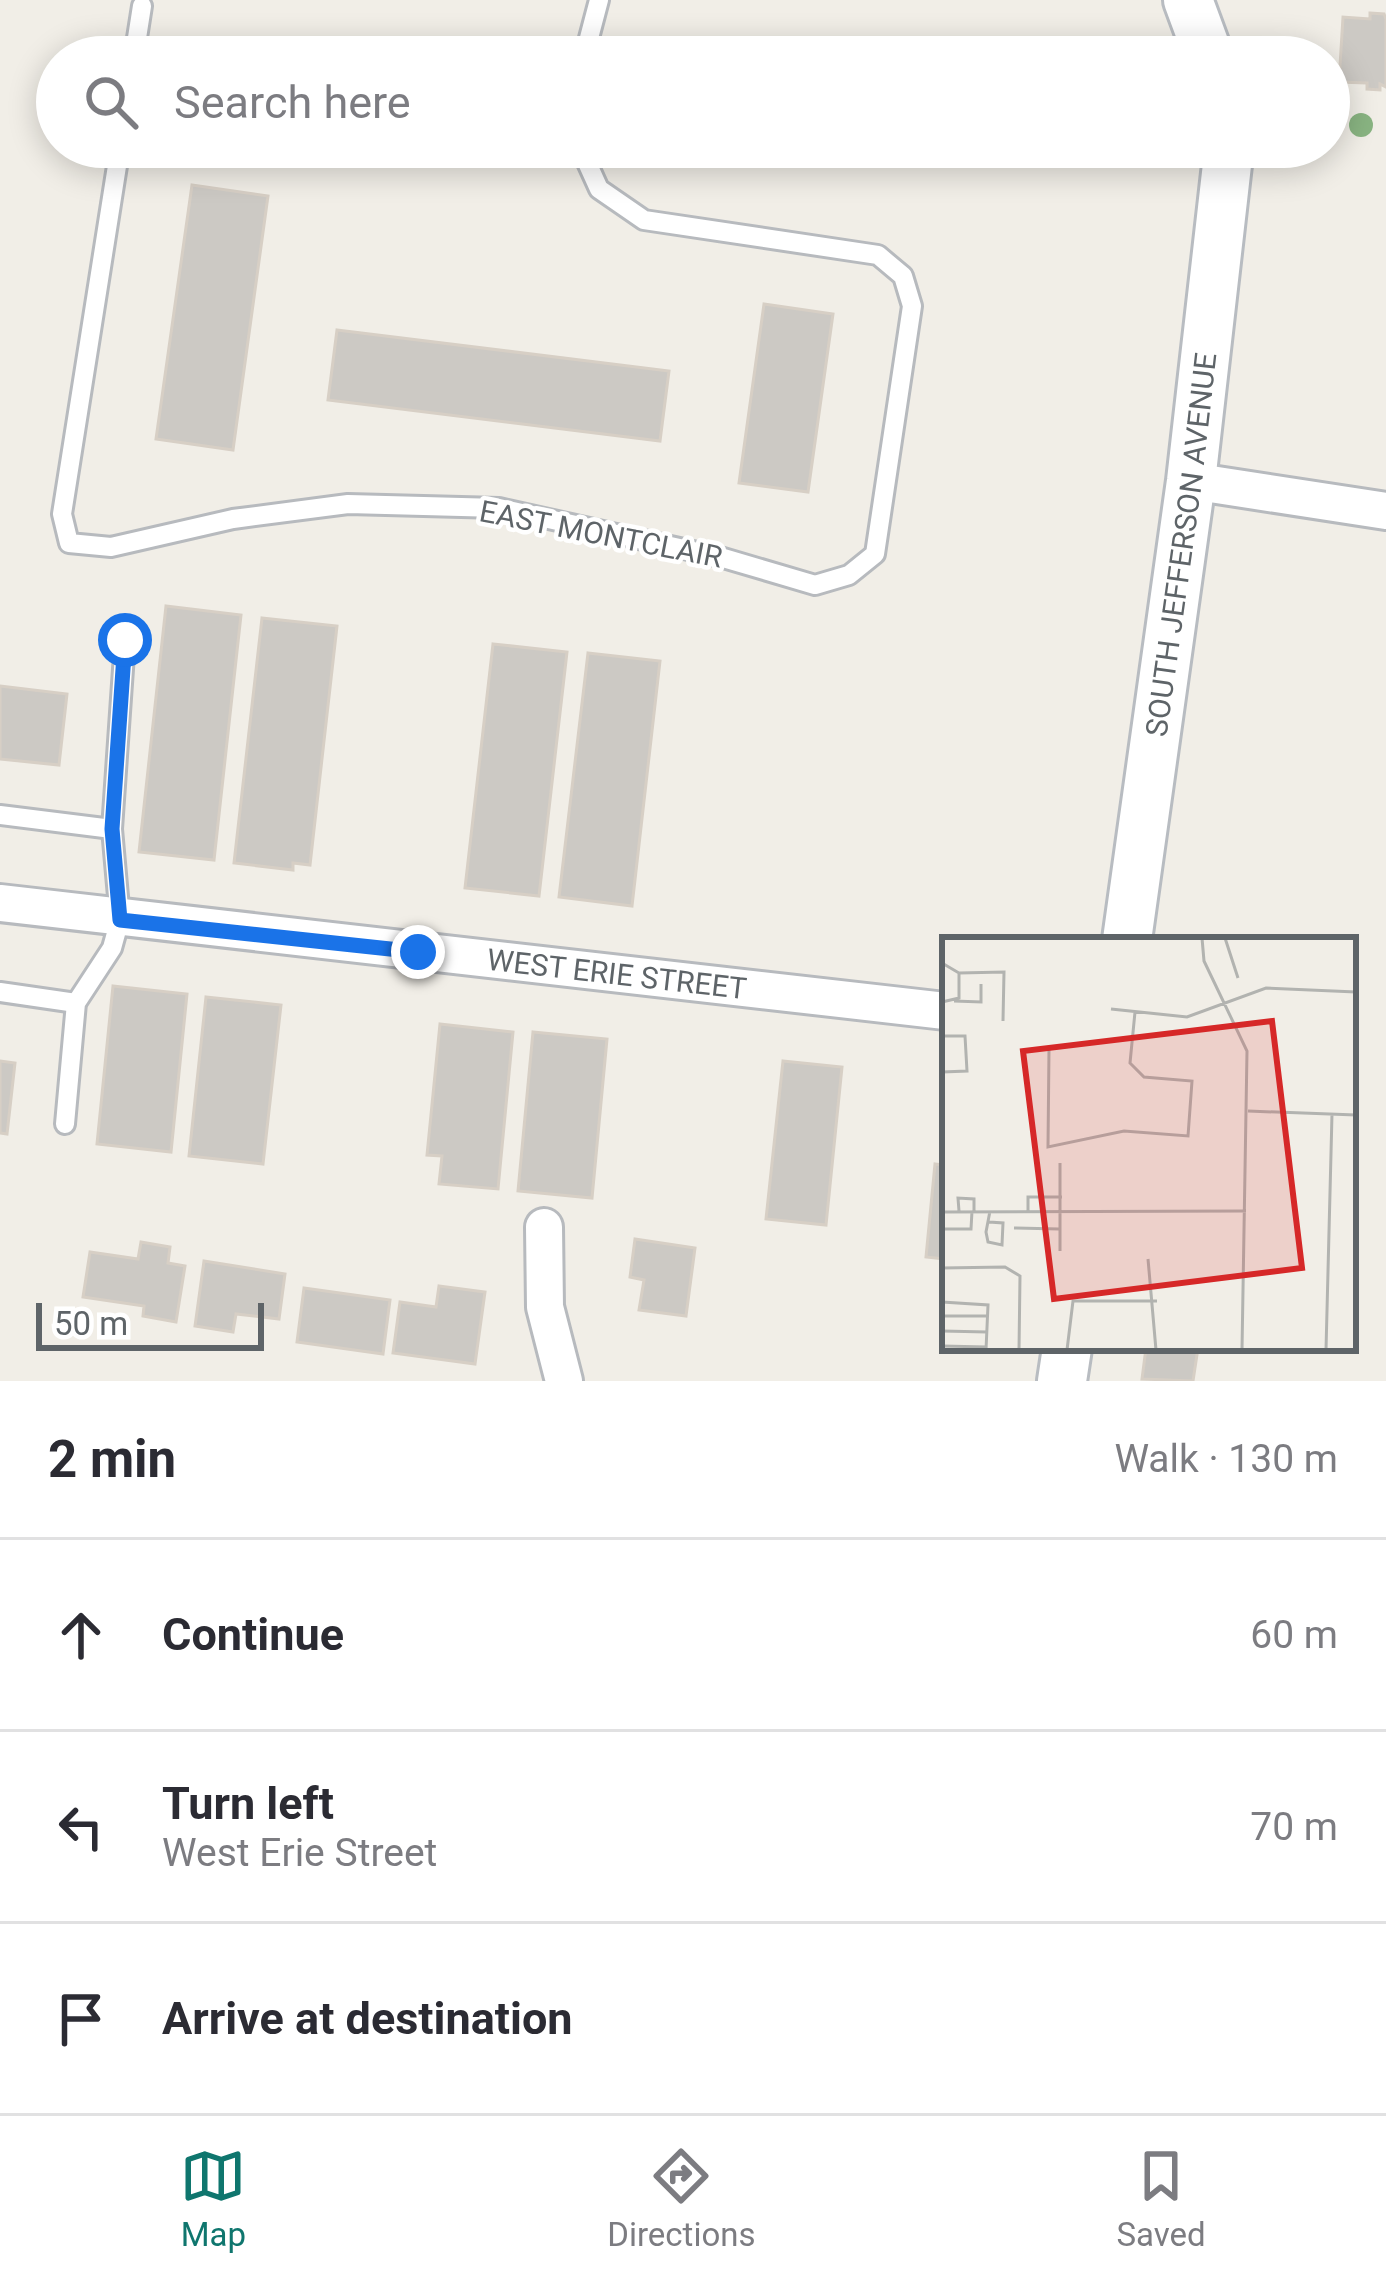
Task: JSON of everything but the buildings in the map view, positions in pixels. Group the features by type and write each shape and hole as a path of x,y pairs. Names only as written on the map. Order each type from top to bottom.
{"street":[{"path":"1188,0 1201,36"},
{"name":"SOUTH JEFFERSON AVENUE","path":"1127,937 1191,481 1227,168"},
{"path":"1191,481 1386,511"},
{"name":"WEST ERIE STREET","path":"0,903 942,1011"},
{"path":"544,1227 545,1307 564,1381"},
{"path":"1062,1381 1067,1351"}],"lane":[{"path":"590,36 599,0"},
{"path":"137,36 142,6"},
{"name":"EAST MONTCLAIR","path":"117,168 62,514 69,543 111,547 233,519 348,504 499,508 720,556 814,584 849,575 874,554 912,306 904,276 878,255 644,220 599,189 590,168"},
{"path":"65,1124 76,1004 112,948 120,920 112,829 125,640"},
{"path":"0,815 112,829"},
{"path":"0,992 76,1004"}],"route":[{"path":"125,640 112,829 120,920 418,952"}]}
